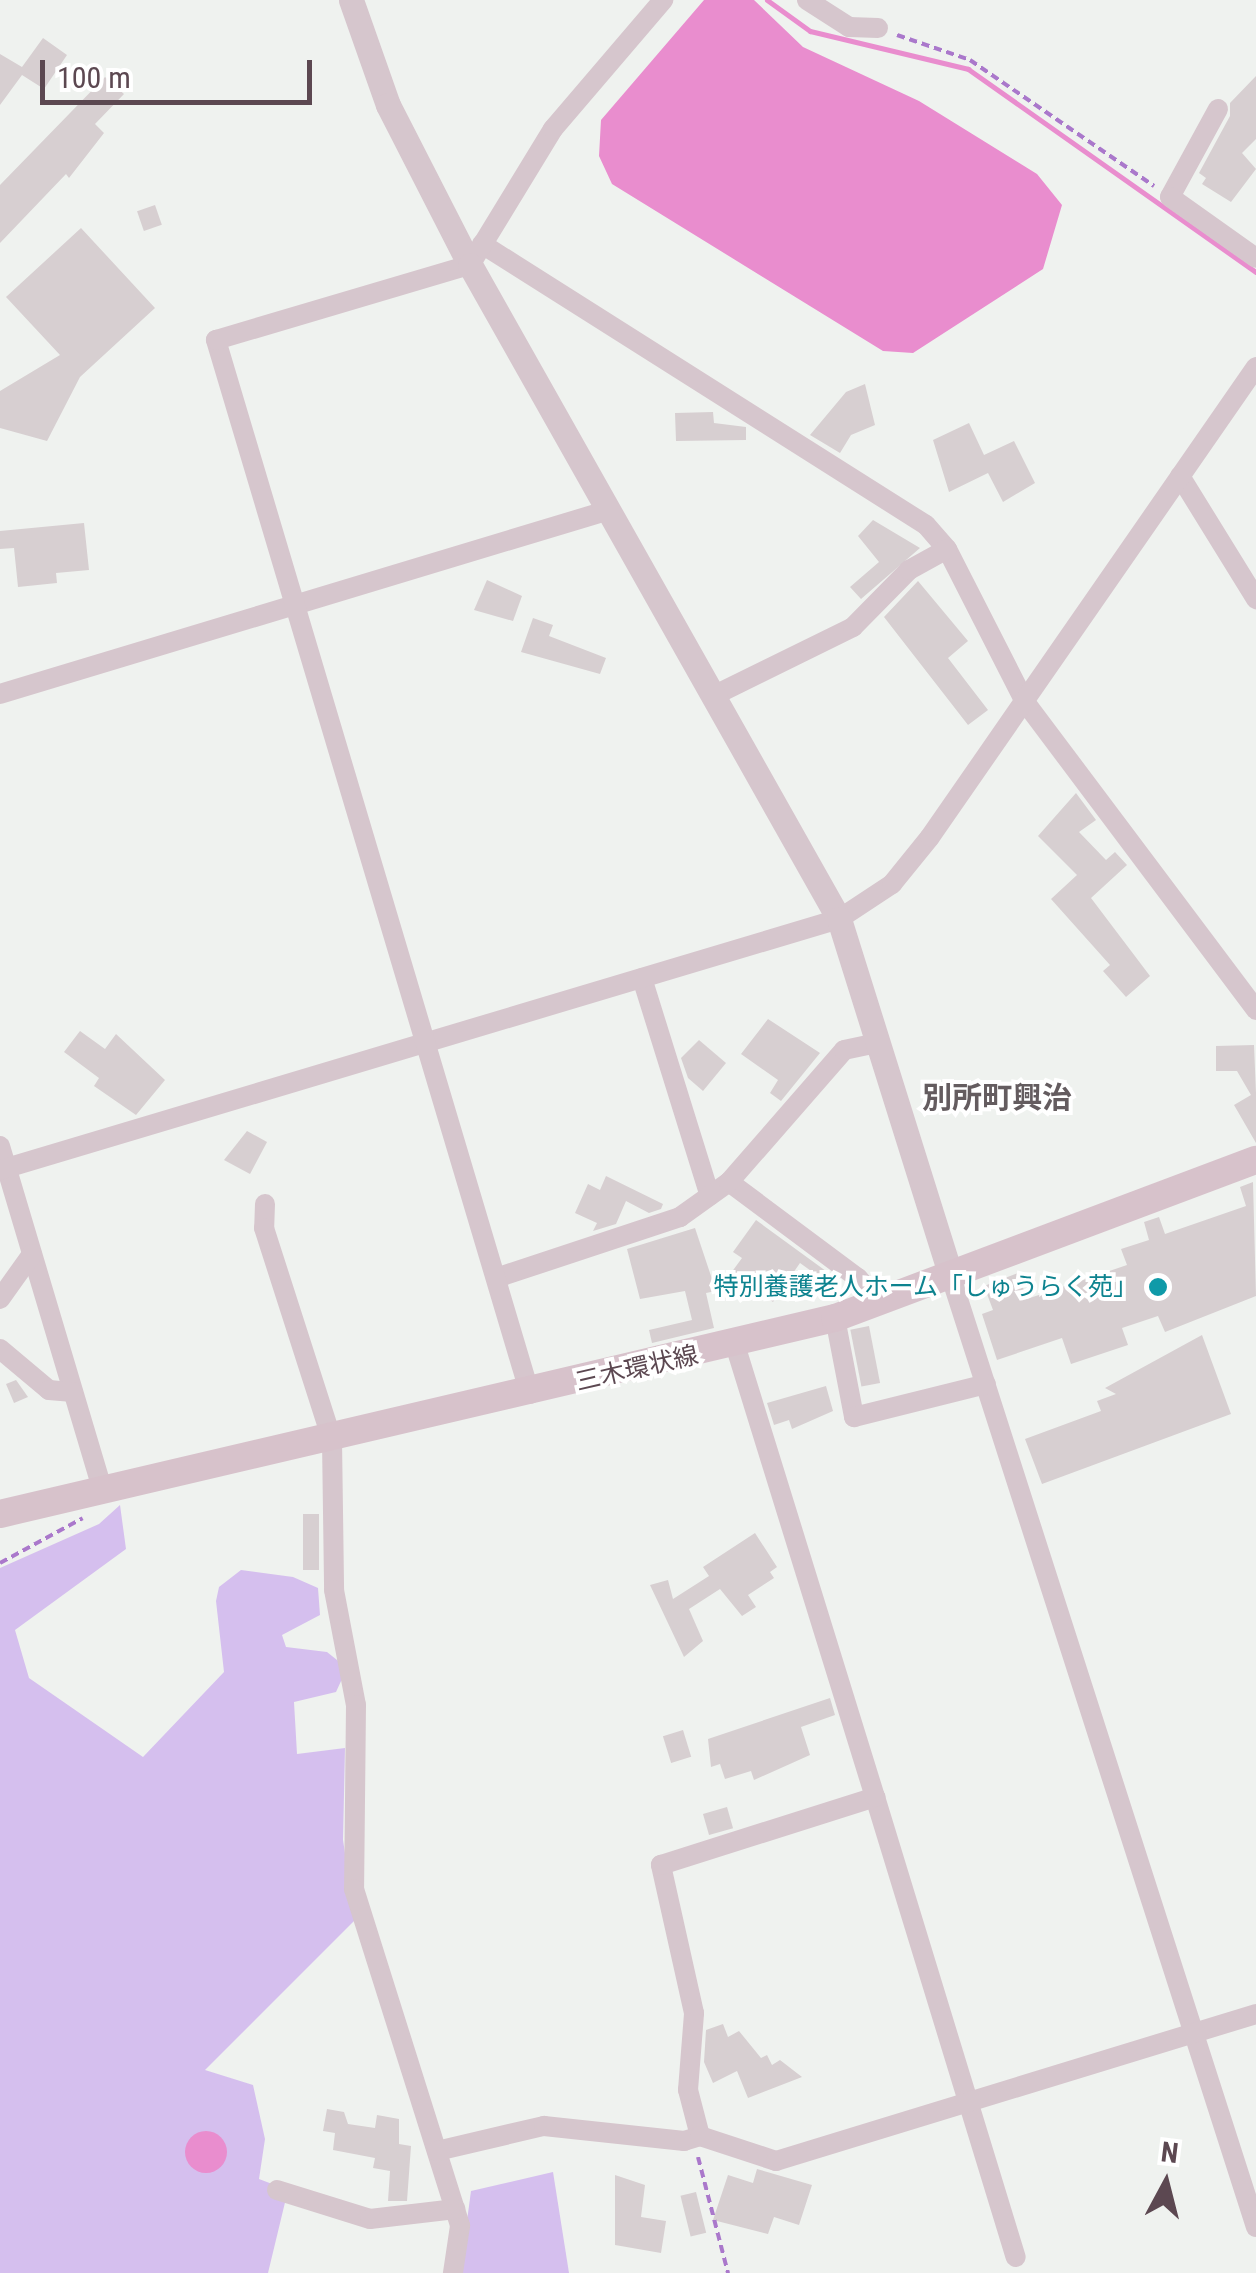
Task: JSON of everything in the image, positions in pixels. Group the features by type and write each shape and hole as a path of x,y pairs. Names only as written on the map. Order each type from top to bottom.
{"main road":[{"name":"三木環状線","path":"0,1514 735,1346 835,1318 1256,1160"}],"street":[{"path":"351,0 388,106 476,254 609,510 839,918 1256,2227"},
{"path":"530,1394 421,1046 216,340 476,254 553,129 663,0"},
{"path":"807,0 849,27 878,28"},
{"path":"1218,109 1170,197 1256,258"},
{"path":"476,254 926,524 947,549 1025,702 1256,1010"},
{"path":"4,1169 839,918 892,884 1025,702 1256,367"},
{"path":"1180,476 1256,599"},
{"path":"0,694 609,510"},
{"path":"713,696 853,627 909,570 947,549"},
{"path":"642,978 710,1196"},
{"path":"496,1278 665,1223 710,1196 729,1182 844,1050 878,1043"},
{"path":"0,1146 102,1489"},
{"path":"729,1182 858,1278 879,1302"},
{"path":"265,1204 264,1228 332,1440 334,1590 356,1705 354,1889 460,2226 453,2273"},
{"path":"0,1298 32,1254"},
{"path":"835,1318 854,1417 986,1384"},
{"path":"735,1346 1016,2257"},
{"path":"0,1349 50,1390 73,1392"},
{"path":"700,2136 688,2090 694,2012 661,1864 875,1797"},
{"path":"437,2151 544,2126 684,2141 700,2136 776,2161 1256,2014"},
{"path":"277,2190 370,2219 454,2209"}],"path":[{"path":"878,28 970,60 1170,197"},
{"path":"0,1563 78,1526 102,1489"},
{"path":"700,2136 697,2153 728,2273"}],"shaded area":[{"path":"704,0 754,0 803,47 919,101 1037,174 1062,205 1043,269 913,353 883,351 612,184 599,156 601,120"},
{"path":"120,1505 126,1549 15,1630 29,1678 143,1757 224,1672 216,1601 219,1587 241,1570 293,1577 318,1588 320,1615 282,1635 286,1647 327,1652 347,1668 336,1692 294,1702 297,1754 345,1748 343,1840 355,1920 205,2070 253,2085 265,2139 259,2179 288,2190 268,2273 0,2273 0,1568 99,1524"},
{"path":"206,2131 221,2137 227,2152 221,2167 206,2173 191,2167 185,2152 191,2137"},
{"path":"553,2172 569,2273 460,2273 471,2191"}],"building":[{"path":"43,38 67,55 44,89 22,75 0,105 0,54 22,67"},
{"path":"1256,76 1256,139 1242,153 1256,169 1231,202 1202,184 1206,178 1199,173 1230,116 1230,103"},
{"path":"105,77 124,94 95,124 104,133 69,178 66,174 0,243 0,185"},
{"path":"155,205 162,225 144,231 137,211"},
{"path":"81,228 155,308 80,377 47,441 0,428 0,391 60,355 6,297"},
{"path":"865,384 875,425 851,435 840,453 810,435 846,392"},
{"path":"713,412 714,423 746,427 746,440 676,441 675,413"},
{"path":"969,423 984,455 1014,441 1035,483 1003,502 988,473 949,492 933,440"},
{"path":"873,520 920,548 861,599 850,587 879,562 858,536"},
{"path":"84,523 89,570 56,573 57,583 18,587 14,548 0,549 0,531"},
{"path":"487,580 522,596 513,621 474,610"},
{"path":"918,581 968,641 948,658 988,710 968,725 884,617"},
{"path":"533,618 553,625 549,636 606,658 600,674 521,652"},
{"path":"1076,793 1096,820 1079,832 1106,860 1115,852 1127,865 1091,898 1150,976 1126,997 1103,971 1110,965 1051,899 1077,875 1038,836"},
{"path":"768,1019 820,1053 781,1101 770,1093 778,1080 741,1054"},
{"path":"80,1031 105,1049 116,1034 165,1080 136,1115 94,1086 99,1078 64,1052"},
{"path":"699,1040 726,1063 703,1091 688,1078 681,1058"},
{"path":"1254,1045 1256,1143 1234,1105 1251,1095 1237,1071 1216,1071 1216,1046"},
{"path":"247,1131 267,1142 250,1174 224,1160"},
{"path":"606,1176 663,1204 661,1209 649,1213 626,1201 616,1224 593,1231 597,1223 575,1213 588,1184 600,1190"},
{"name":"特別養護老人ホーム「しゅうらく苑」","path":"1253,1182 1256,1296 1165,1332 1158,1316 1122,1328 1128,1345 1071,1364 1062,1338 997,1360 982,1314 993,1310 984,1286 1018,1273 1027,1299 1127,1265 1121,1249 1149,1240 1144,1222 1159,1217 1165,1234 1246,1206 1240,1187"},
{"path":"756,1220 830,1274 825,1281 800,1263 773,1302 731,1273 742,1258 733,1252"},
{"path":"695,1228 716,1291 706,1293 714,1328 652,1343 649,1330 692,1320 685,1291 640,1299 627,1249"},
{"path":"869,1326 880,1383 861,1387 850,1330"},
{"path":"1202,1335 1231,1414 1042,1484 1025,1439 1101,1411 1097,1401 1116,1394 1105,1388"},
{"path":"16,1380 28,1397 14,1403 6,1384"},
{"path":"826,1386 833,1411 792,1429 789,1420 774,1425 767,1403"},
{"path":"303,1514 319,1514 319,1570 303,1570"},
{"path":"755,1533 777,1567 770,1572 774,1578 748,1595 756,1607 742,1616 720,1589 689,1609 703,1641 684,1657 650,1585 668,1580 673,1599 709,1576 703,1567"},
{"path":"830,1698 835,1715 801,1727 810,1755 754,1780 751,1771 725,1779 720,1764 711,1767 708,1739"},
{"path":"683,1730 691,1757 671,1763 663,1736"},
{"path":"727,1807 733,1828 709,1835 703,1814"},
{"path":"723,2024 728,2037 739,2031 761,2058 767,2055 772,2065 780,2060 802,2077 748,2098 737,2071 713,2083 704,2062 706,2030"},
{"path":"327,2109 344,2112 348,2124 375,2128 377,2115 399,2119 399,2144 411,2146 407,2201 388,2201 390,2171 373,2168 375,2158 333,2150 335,2133 323,2131"},
{"path":"757,2169 812,2185 799,2225 774,2217 768,2234 713,2220 728,2175 753,2183"},
{"path":"615,2175 645,2185 641,2217 666,2221 661,2253 615,2245"},
{"path":"696,2192 706,2233 691,2237 680,2196"}],"waterway":[{"path":"767,0 810,31 968,69 1256,272"}],"place":[{"name":"特別養護老人ホーム「しゅうらく苑」","path":"1158,1287"}],"district":[{"name":"別所町興治","path":"997,1098"}]}
